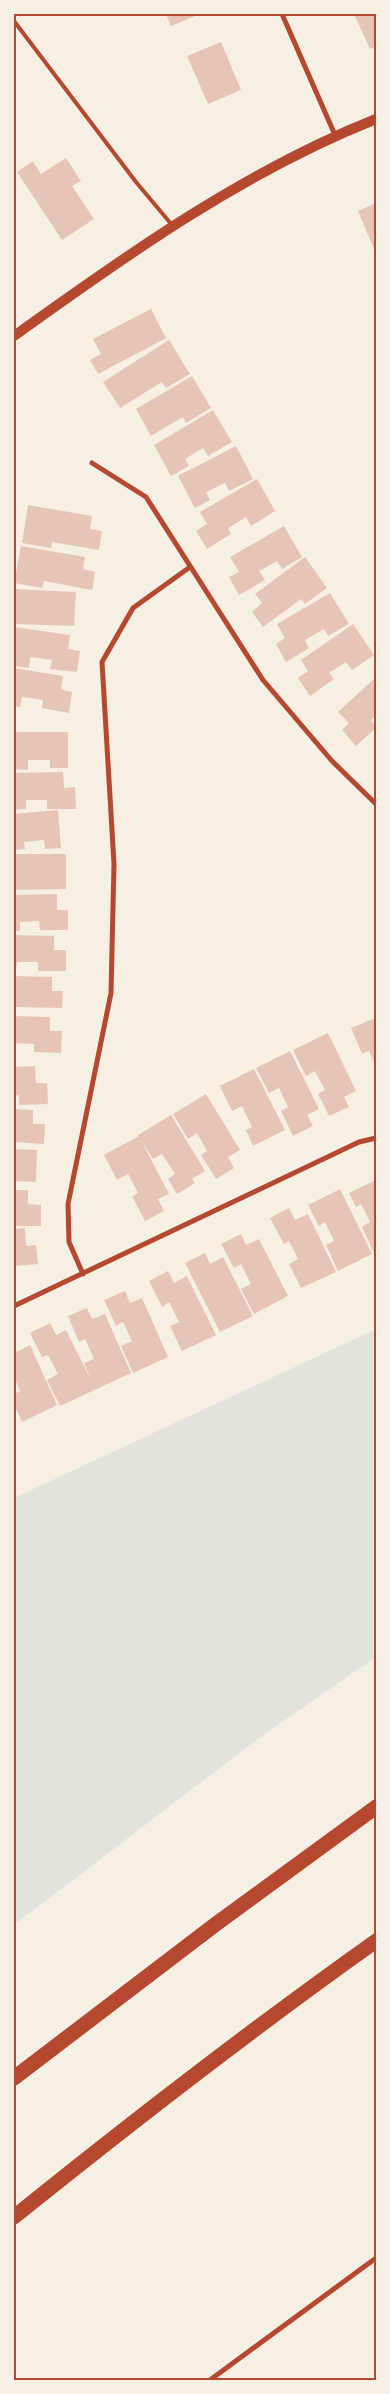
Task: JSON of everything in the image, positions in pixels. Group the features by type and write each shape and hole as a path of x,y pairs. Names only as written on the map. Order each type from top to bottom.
{"highway":[{"path":"14,2078 208,1930 376,1807"},
{"path":"14,2217 172,2090 376,1941"}],"main road":[{"path":"14,336 123,258 243,183 335,135 376,119"}],"street":[{"path":"282,14 335,135"},
{"path":"92,463 146,497 263,680 332,761 376,804"},
{"path":"83,1274 69,1242 68,1204 111,993 114,864 102,662 133,608 190,567"},
{"path":"14,1306 359,1142 376,1138"},
{"path":"210,2380 376,2258"}],"lane":[{"path":"14,21 136,182 173,227"}],"shaded area":[{"path":"376,1329 376,1657 259,1738 14,1925 14,1498"}],"building":[{"path":"166,14 200,14 171,26"},
{"path":"354,14 376,14 376,47 370,49"},
{"path":"221,42 241,90 208,104 187,56"},
{"path":"66,158 81,181 72,186 94,219 62,240 17,172 33,161 41,174"},
{"path":"376,203 376,254 358,211"},
{"path":"151,309 166,338 98,374 90,360 101,354 93,339"},
{"path":"169,340 190,374 166,388 162,382 120,408 103,382"},
{"path":"192,376 211,408 186,423 183,417 151,436 136,409"},
{"path":"213,410 232,442 208,456 203,448 185,459 189,466 171,476 154,445"},
{"path":"236,446 253,479 229,491 225,483 206,492 210,500 195,508 178,476"},
{"path":"257,479 275,511 251,526 246,517 228,528 231,534 207,549 196,531 207,524 200,512"},
{"path":"28,505 92,516 90,529 102,531 99,550 52,542 51,548 22,543"},
{"path":"284,526 302,557 282,569 277,561 259,571 265,580 239,595 229,577 239,572 230,557"},
{"path":"21,546 85,557 83,569 95,572 92,590 44,581 42,588 14,583"},
{"path":"305,557 327,588 305,604 301,599 263,627 252,612 262,603 255,594"},
{"path":"14,589 76,592 74,626 14,624"},
{"path":"330,593 349,624 328,636 324,629 305,640 309,648 286,662 276,644 285,638 277,624"},
{"path":"353,624 374,655 352,670 346,662 329,673 334,679 310,696 298,678 308,671 301,660"},
{"path":"14,627 70,635 68,649 80,651 77,672 50,669 52,660 30,657 29,668 14,666"},
{"path":"14,668 63,676 61,689 72,692 69,713 42,708 43,700 22,697 20,707 14,706"},
{"path":"376,677 376,715 371,720 376,728 356,746 342,730 349,723 338,712"},
{"path":"14,732 68,732 68,768 50,768 50,760 28,760 28,770 14,769"},
{"path":"63,772 64,788 75,787 76,809 47,809 47,800 26,800 26,809 14,810 14,773"},
{"path":"58,810 61,848 45,849 44,840 24,842 25,849 14,850 14,814"},
{"path":"14,854 66,854 66,889 14,890"},
{"path":"57,894 57,910 68,910 68,930 40,930 39,921 20,922 20,931 14,931 14,895"},
{"path":"14,935 54,936 54,950 66,950 66,971 38,971 38,962 17,962 16,972 14,972"},
{"path":"14,976 52,977 52,991 63,991 62,1008 14,1007"},
{"path":"14,1016 50,1017 50,1031 62,1031 61,1053 34,1052 34,1044 14,1043"},
{"path":"376,1018 376,1068 369,1051 362,1054 351,1028"},
{"path":"328,1033 356,1091 344,1097 349,1107 329,1116 318,1094 325,1090 315,1071 306,1076 293,1050"},
{"path":"290,1051 319,1109 307,1115 313,1126 293,1136 281,1111 288,1107 279,1088 269,1093 256,1068"},
{"path":"35,1066 36,1083 47,1083 48,1104 19,1105 19,1095 14,1096 14,1067"},
{"path":"254,1069 285,1130 253,1146 246,1130 252,1127 242,1106 232,1111 220,1086"},
{"path":"206,1094 240,1150 228,1157 234,1168 216,1179 201,1155 207,1151 197,1133 188,1139 173,1114"},
{"path":"14,1109 33,1110 33,1124 45,1124 44,1144 14,1142"},
{"path":"171,1115 205,1171 192,1179 195,1183 177,1194 168,1179 175,1174 162,1154 153,1159 138,1135"},
{"path":"139,1136 169,1194 158,1199 164,1211 145,1221 132,1196 138,1193 128,1174 117,1180 104,1155"},
{"path":"14,1149 37,1150 36,1182 14,1181"},
{"path":"376,1180 376,1252 374,1253 362,1227 370,1222 361,1204 356,1207 349,1193"},
{"path":"340,1189 372,1254 338,1271 326,1245 334,1241 325,1222 319,1226 308,1205"},
{"path":"14,1190 28,1190 28,1204 41,1205 41,1226 14,1226"},
{"path":"289,1208 295,1220 308,1214 336,1272 301,1288 289,1264 298,1259 289,1241 284,1244 270,1218"},
{"path":"25,1228 26,1246 36,1245 38,1264 14,1266 14,1229"},
{"path":"241,1234 246,1245 259,1239 288,1296 254,1314 241,1289 251,1284 241,1264 234,1268 221,1244"},
{"path":"205,1253 210,1264 223,1257 253,1316 220,1332 185,1263"},
{"path":"168,1271 174,1283 187,1276 216,1335 182,1351 170,1326 179,1322 169,1302 162,1307 149,1281"},
{"path":"125,1291 130,1303 142,1298 168,1357 133,1373 121,1346 132,1341 123,1322 116,1326 104,1300"},
{"path":"87,1308 92,1319 105,1314 131,1373 60,1406 47,1380 58,1374 48,1355 42,1357 30,1333 50,1323 56,1335 66,1330 91,1380 84,1363 94,1359 85,1339 79,1342 68,1316"},
{"path":"30,1345 57,1405 22,1422 14,1404 14,1394 20,1391 14,1377 14,1353"}]}
